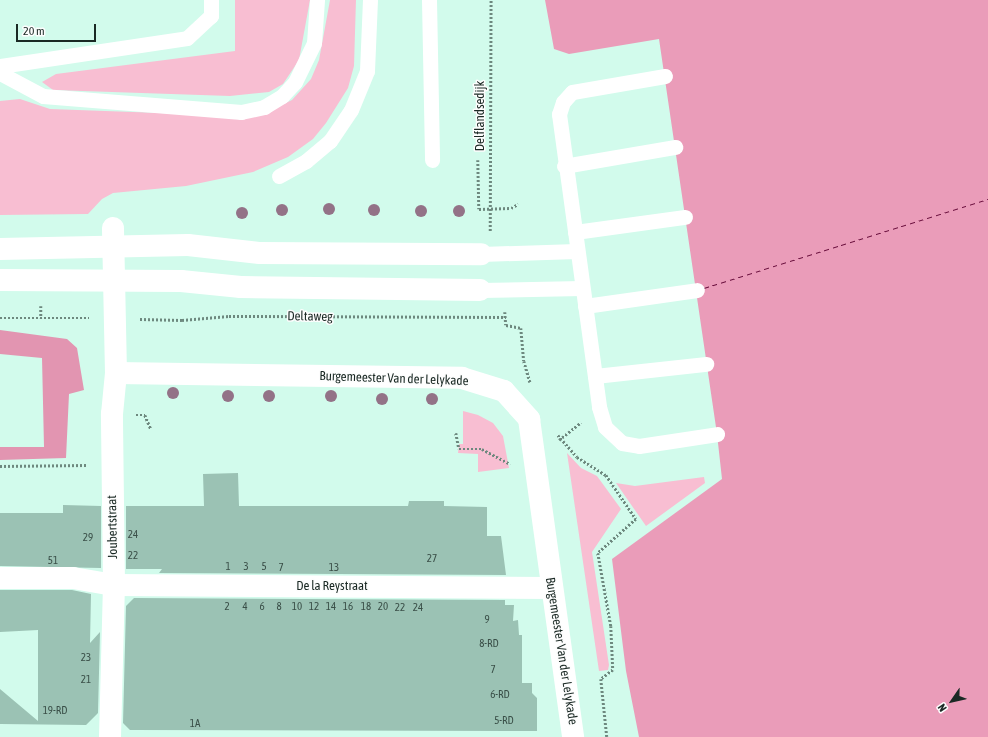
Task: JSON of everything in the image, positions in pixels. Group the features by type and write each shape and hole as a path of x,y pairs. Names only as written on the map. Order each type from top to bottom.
{"street":[{"path":"114,237 115,318"},
{"path":"0,249 114,237 259,253 481,254"},
{"path":"0,280 115,280 199,282 241,287 480,290"},
{"name":"Joubertstraat","path":"110,737 114,585 113,464 116,373 115,318"},
{"name":"Burgemeester Van der Lelykade","path":"116,373 462,378 485,383 504,391 529,419 536,461 550,588 573,737"},
{"name":"De la Reystraat","path":"0,578 73,578 114,585 550,588"}],"lane":[{"path":"0,66 187,38 212,16 211,0"},
{"path":"0,73 43,96 242,112 264,107 282,96 295,82 314,42 317,0"},
{"path":"280,176 306,161 330,141 351,110 366,71 370,0"},
{"path":"429,0 432,160"},
{"path":"665,76 572,92 563,102 559,114 564,166 575,232 584,306 605,427 622,443 639,446 717,434"},
{"path":"564,166 675,147"},
{"path":"575,232 685,217"},
{"path":"481,254 577,251"},
{"path":"480,290 582,288"},
{"path":"584,306 697,290"},
{"path":"595,376 706,364"}],"path":[{"name":"Delflandsedijk","path":"490,232 491,0"},
{"path":"478,160 479,209 511,208 518,204"},
{"path":"41,304 41,318"},
{"name":"Deltaweg","path":"0,318 506,317 506,325 521,328 524,361 531,386"},
{"path":"554,430 577,457 606,475 636,519 598,552 610,626 613,670 601,679 607,737"},
{"path":"456,433 459,449 482,449 508,464 536,461"},
{"path":"0,466 113,464"}],"shaded area":[{"path":"235,0 310,0 299,60 283,84 269,92 230,96 53,90 42,82 56,74 235,51"},
{"path":"330,0 356,0 354,66 348,88 326,123 313,139 288,157 253,172 186,186 113,193 102,199 88,214 0,215 0,101 20,99 50,109 243,116 265,113 292,100 311,79 319,60"},
{"path":"545,0 988,0 988,737 639,737 626,671 612,559 722,479 717,434 659,39 569,54 554,49"},
{"path":"0,330 67,339 77,348 84,390 69,394 66,458 0,460 0,447 44,447 42,358 0,354"},
{"path":"463,411 478,415 493,423 503,436 509,468 478,472 478,454 458,453 459,444 463,444"},
{"path":"567,453 581,468 597,476 621,509 592,552 609,665 608,670 599,671"},
{"path":"704,477 705,483 646,526 616,483 635,486"}],"building":[{"path":"238,473 239,506 408,506 409,501 444,501 444,506 487,507 487,536 501,536 506,575 159,573 162,569 126,569 126,506 204,506 203,474"},
{"path":"63,505 101,506 101,568 0,566 0,513 63,513"},
{"path":"0,590 72,590 91,594 90,643 100,632 98,713 86,725 0,724 0,689 38,721 38,630 0,632"},
{"path":"134,598 505,600 505,605 514,605 513,621 518,620 519,635 522,635 522,683 532,683 532,693 537,698 537,731 130,730 123,723 126,606"}],"ferry route":[{"path":"704,288 988,199"}]}
